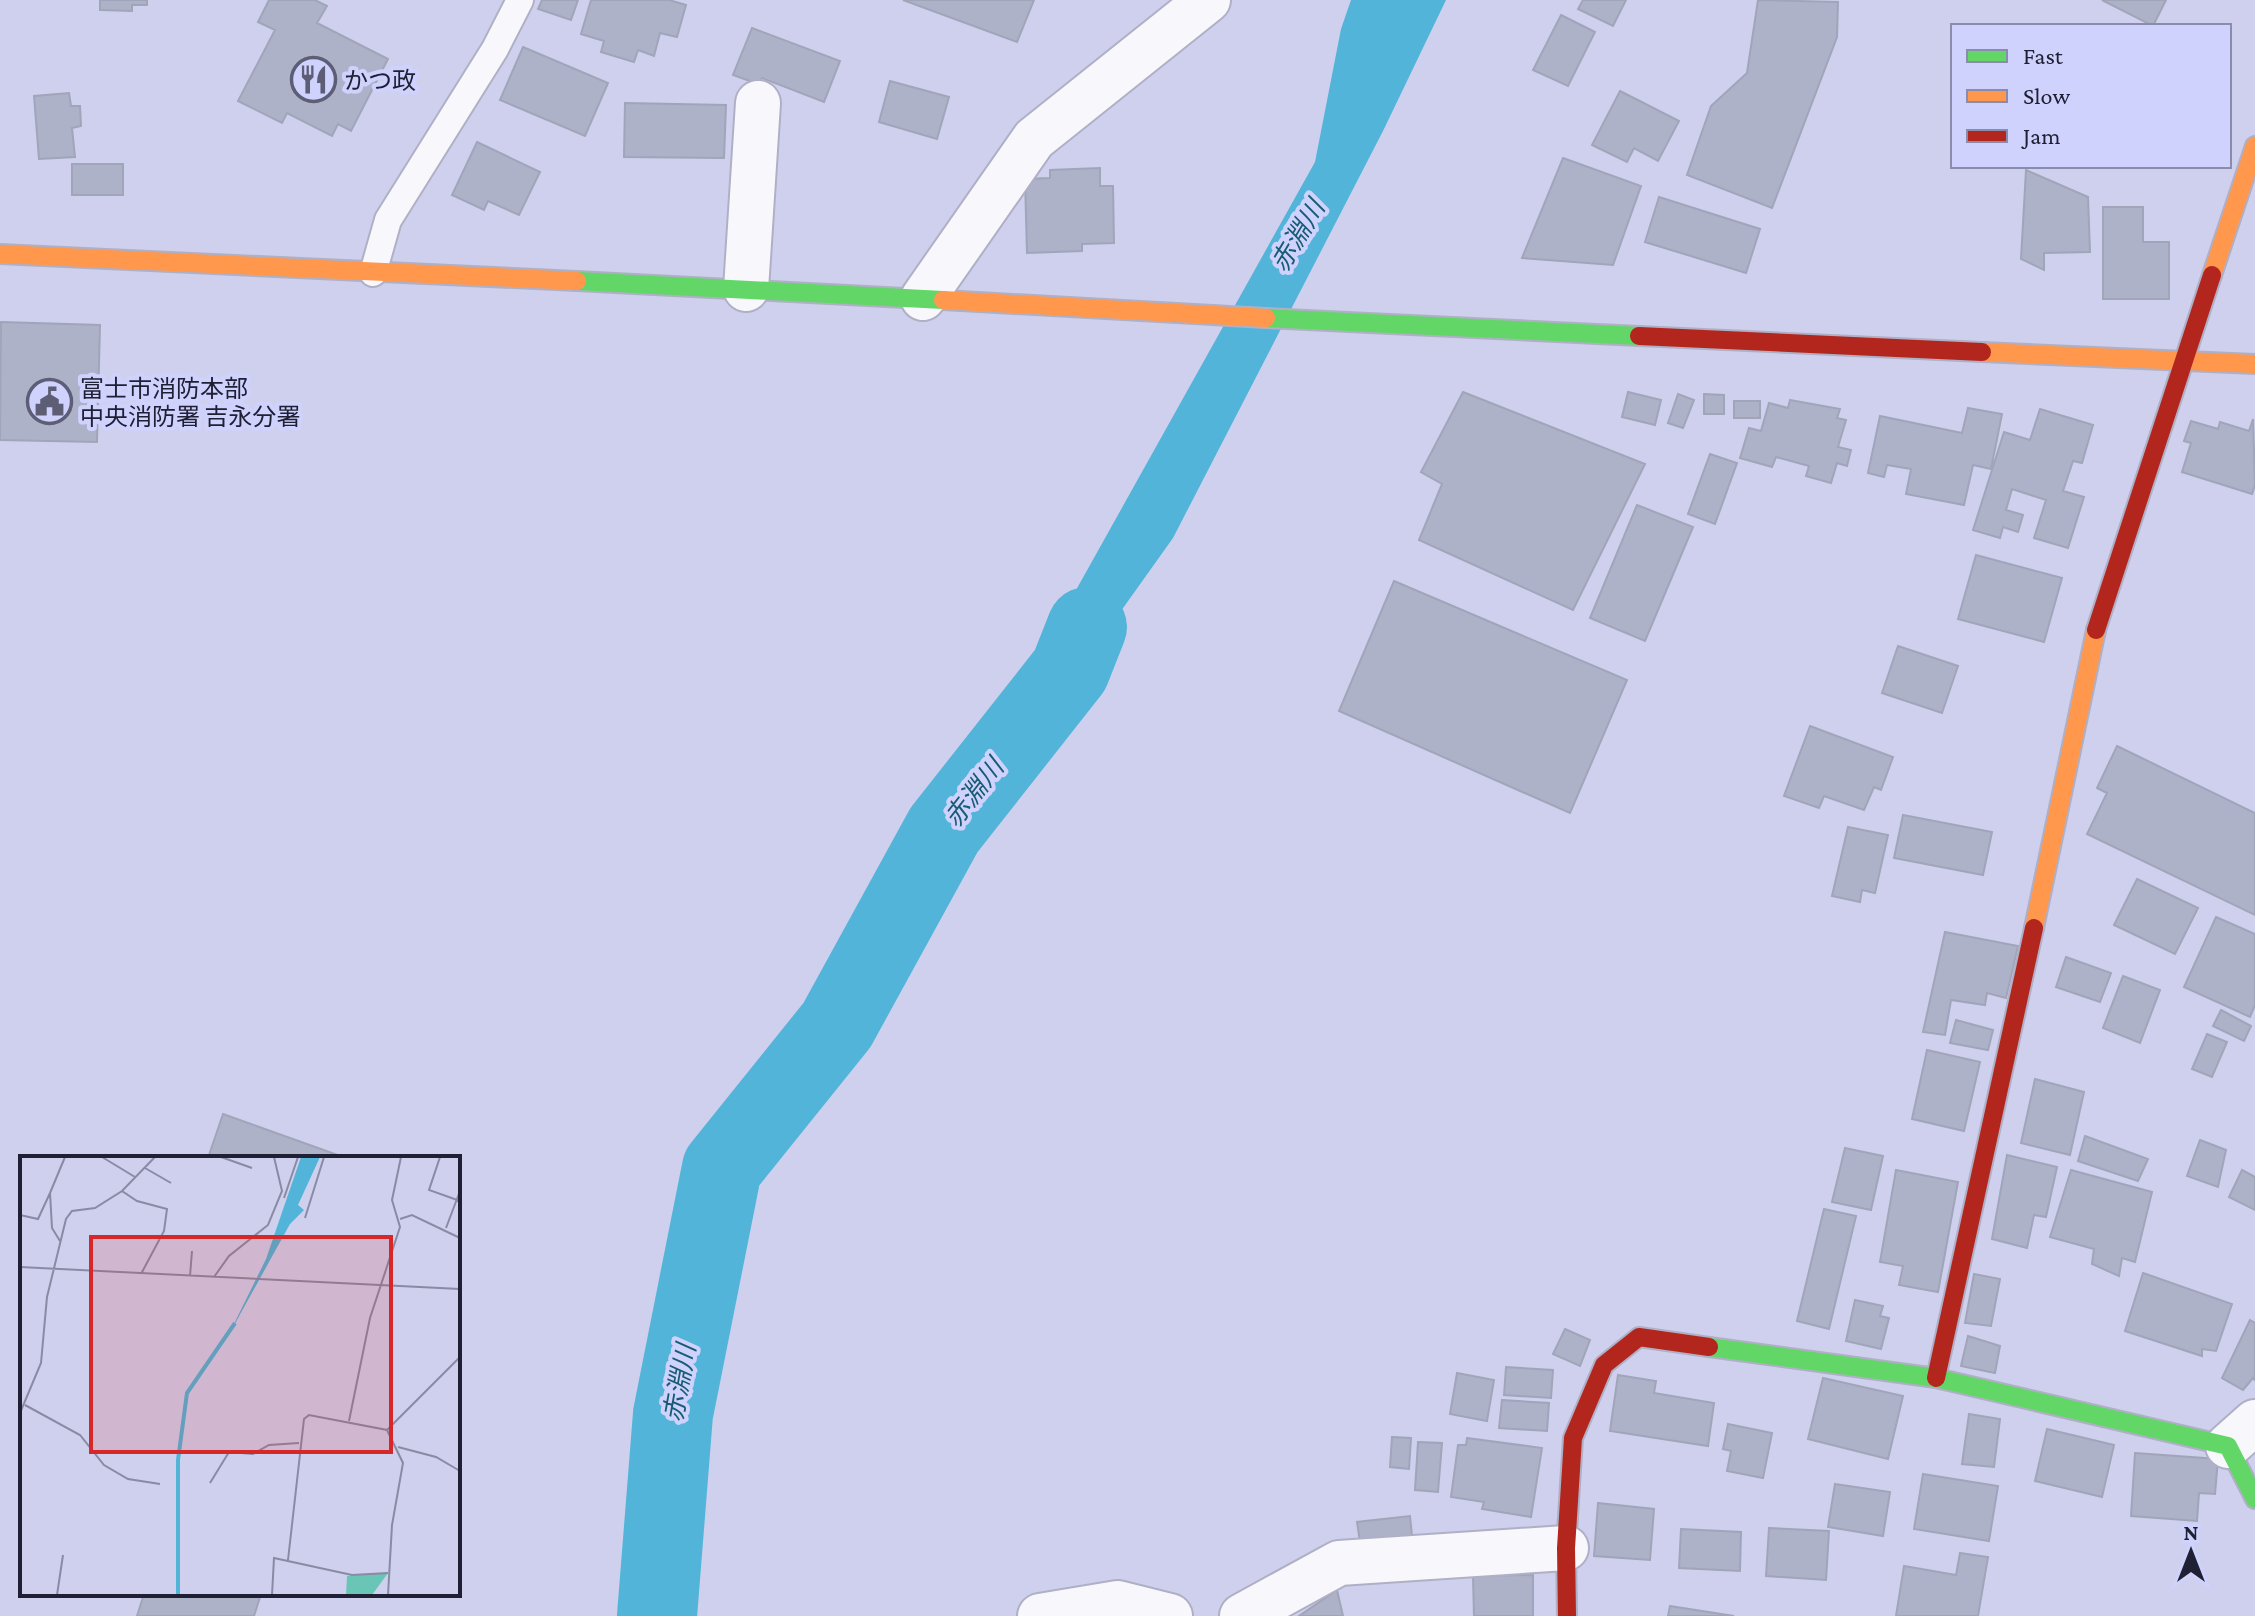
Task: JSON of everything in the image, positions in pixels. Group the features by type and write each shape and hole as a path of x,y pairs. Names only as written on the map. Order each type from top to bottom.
{"street":[{"path":"923,298 1034,139 1208,0"},
{"path":"746,289 758,103"},
{"path":"1936,1378 2056,828 2100,609 2255,146"},
{"path":"0,254 923,298 1396,325 2255,364"},
{"path":"1567,1616 1566,1548 1573,1438 1604,1365 1639,1337 1936,1378 2241,1434 2255,1499"},
{"path":"1242,1616 1339,1563 1566,1548"},
{"path":"1040,1616 1118,1603 1170,1616"}],"lane":[{"path":"373,273 388,220 495,49 520,0"}],"water":[{"path":"1351,0 1446,0 1383,131 1173,538 1019,754 1066,608 1315,162 1341,29"}],"building":[{"path":"100,0 147,0 147,5 132,5 132,11 100,10"},
{"name":"かつ政","path":"269,0 315,0 327,6 317,23 388,59 351,131 338,124 332,136 287,113 282,123 238,101 275,30 258,22"},
{"path":"542,0 578,0 571,20 538,9"},
{"path":"591,0 669,0 686,5 677,37 660,33 654,56 638,50 634,62 601,52 604,41 581,34"},
{"path":"903,0 1034,0 1017,42"},
{"path":"1583,0 1626,0 1613,26 1578,9"},
{"path":"1758,0 1838,2 1837,37 1772,208 1687,175 1711,106 1747,73"},
{"path":"2102,0 2166,0 2154,24"},
{"path":"1561,15 1595,32 1568,86 1533,70"},
{"path":"752,28 840,61 824,102 762,78 758,84 733,75"},
{"path":"523,47 608,83 585,136 500,100"},
{"path":"890,81 949,97 937,139 879,122"},
{"path":"1620,91 1679,121 1658,161 1634,148 1627,162 1592,145"},
{"path":"69,93 71,106 80,106 81,126 72,128 75,157 39,159 34,96"},
{"path":"625,103 726,105 724,158 624,157"},
{"path":"477,142 540,172 519,215 488,201 484,210 452,195"},
{"path":"1563,158 1641,186 1613,265 1522,258"},
{"path":"72,164 123,164 123,195 72,195"},
{"path":"1100,168 1100,186 1113,186 1114,243 1082,244 1082,251 1027,253 1025,179 1050,178 1050,170"},
{"path":"2026,170 2088,197 2090,252 2044,253 2044,270 2021,259"},
{"path":"1659,197 1760,229 1746,273 1645,242"},
{"path":"2103,207 2143,207 2143,242 2169,242 2169,299 2103,299"},
{"name":"富士市消防本部 中央消防署 吉永分署","path":"1,322 100,325 97,442 0,440"},
{"path":"1463,392 1645,464 1573,610 1419,540 1442,484 1421,472"},
{"path":"1628,392 1661,400 1655,425 1622,417"},
{"path":"1678,394 1694,400 1683,428 1668,423"},
{"path":"1704,394 1724,395 1724,414 1704,414"},
{"path":"1790,400 1840,409 1837,418 1846,420 1838,447 1851,450 1847,466 1837,463 1831,483 1806,476 1809,466 1776,457 1772,467 1740,458 1749,428 1761,431 1769,403 1788,408"},
{"path":"1734,401 1760,401 1760,418 1734,418"},
{"path":"1968,408 2002,414 1991,469 1973,465 1964,505 1906,494 1911,469 1887,465 1884,477 1868,473 1880,416 1962,433"},
{"path":"2040,409 2093,425 2082,463 2073,461 2063,491 2084,497 2068,548 2034,538 2046,500 2012,489 2006,510 2023,515 2018,532 2003,527 2000,538 1973,530 2004,432 2030,440"},
{"path":"2253,419 2255,485 2252,494 2182,472 2191,443 2184,441 2191,421 2218,429 2220,422 2249,431"},
{"path":"1710,454 1737,463 1715,524 1688,514"},
{"path":"1637,505 1693,527 1645,641 1590,618"},
{"path":"1976,555 2062,578 2044,642 1958,619"},
{"path":"1394,581 1627,680 1570,813 1339,711"},
{"path":"1898,646 1958,666 1942,713 1882,693"},
{"path":"1810,726 1893,757 1881,790 1874,787 1864,810 1824,796 1819,808 1784,796"},
{"path":"2117,746 2255,813 2255,915 2087,834 2107,793 2097,788"},
{"path":"1903,815 1992,832 1983,875 1894,858"},
{"path":"1848,827 1888,835 1875,893 1862,890 1860,902 1832,896"},
{"path":"2137,879 2198,908 2175,954 2114,925"},
{"path":"2216,917 2255,934 2255,1005 2250,1017 2184,987"},
{"path":"1945,932 2018,946 2006,998 1987,993 1985,1005 1951,1000 1945,1035 1923,1032"},
{"path":"2066,957 2111,973 2100,1002 2056,987"},
{"path":"2123,976 2160,990 2140,1043 2103,1028"},
{"path":"2221,1010 2251,1026 2244,1041 2213,1026"},
{"path":"1956,1020 1993,1030 1988,1050 1950,1043"},
{"path":"2207,1034 2227,1042 2212,1077 2192,1069"},
{"path":"1927,1050 1980,1062 1964,1131 1912,1119"},
{"path":"2035,1079 2084,1092 2070,1155 2021,1143"},
{"path":"223,1114 340,1156 209,1156"},
{"path":"2085,1136 2148,1159 2138,1181 2078,1161"},
{"path":"2200,1140 2226,1150 2218,1187 2187,1176"},
{"path":"1845,1148 1883,1156 1871,1210 1832,1202"},
{"path":"2007,1155 2057,1167 2046,1217 2034,1215 2027,1248 1992,1239"},
{"path":"1896,1170 1958,1182 1938,1292 1899,1285 1903,1266 1880,1262"},
{"path":"2071,1170 2152,1192 2135,1262 2122,1258 2119,1276 2092,1264 2094,1249 2050,1237"},
{"path":"2242,1170 2255,1177 2255,1210 2229,1197"},
{"path":"1824,1209 1856,1216 1829,1329 1797,1321"},
{"path":"2143,1273 2232,1304 2216,1351 2202,1349 2202,1356 2125,1331"},
{"path":"1974,1274 2000,1279 1991,1326 1965,1323"},
{"path":"1855,1300 1883,1306 1880,1316 1889,1318 1881,1349 1846,1341"},
{"path":"2250,1320 2255,1323 2255,1380 2253,1378 2243,1390 2222,1378"},
{"path":"1565,1329 1590,1340 1580,1366 1553,1354"},
{"path":"1968,1336 2000,1346 1995,1373 1961,1366"},
{"path":"1506,1367 1553,1370 1551,1398 1504,1395"},
{"path":"1457,1373 1494,1380 1487,1421 1450,1414"},
{"path":"1618,1375 1656,1381 1654,1393 1714,1403 1708,1446 1610,1431"},
{"path":"1823,1378 1903,1396 1888,1459 1808,1439"},
{"path":"1502,1400 1549,1403 1547,1431 1499,1428"},
{"path":"1969,1414 2000,1419 1994,1467 1962,1464"},
{"path":"1728,1424 1772,1433 1763,1478 1727,1471 1731,1451 1723,1449"},
{"path":"2047,1429 2114,1445 2102,1497 2035,1481"},
{"path":"1392,1437 1411,1438 1409,1469 1390,1467"},
{"path":"1467,1438 1542,1448 1531,1517 1482,1509 1484,1502 1451,1497 1458,1445 1466,1445"},
{"path":"1418,1442 1442,1443 1438,1492 1415,1490"},
{"path":"2135,1453 2218,1459 2215,1494 2199,1493 2197,1521 2131,1516"},
{"path":"1923,1474 1998,1486 1989,1541 1914,1529"},
{"path":"1835,1484 1890,1492 1883,1536 1828,1527"},
{"path":"1598,1503 1654,1509 1650,1560 1594,1556"},
{"path":"1410,1516 1412,1536 1360,1542 1357,1522"},
{"path":"1769,1528 1829,1531 1826,1580 1766,1576"},
{"path":"1681,1529 1741,1532 1740,1571 1679,1568"},
{"path":"1960,1553 1988,1557 1978,1616 1896,1616 1904,1566 1956,1575"},
{"path":"1533,1575 1533,1616 1474,1616 1473,1576"},
{"path":"1337,1590 1343,1616 1299,1616"},
{"path":"143,1596 260,1596 254,1616 137,1616"},
{"path":"1670,1606 1734,1616 1668,1616"}],"waterway":[{"name":"赤淵川","path":"657,1616 673,1414 722,1168 837,1025 944,830 1070,670 1087,627"}],"traffic: fast":[{"path":"577,281 943,300"},
{"path":"1266,318 1639,336"},
{"path":"1709,1347 1936,1378 2228,1446 2255,1499"}],"traffic: slow":[{"path":"2212,275 2255,146"},
{"path":"0,254 577,281"},
{"path":"943,300 1266,318"},
{"path":"1982,352 2255,364"},
{"path":"2034,928 2096,630"}],"traffic: jam":[{"path":"2096,630 2212,275"},
{"path":"1639,336 1982,352"},
{"path":"1936,1378 2034,928"},
{"path":"1567,1616 1566,1548 1573,1438 1604,1365 1639,1337 1709,1347"}],"place":[{"name":"かつ政","path":"313,80"},
{"name":"富士市消防本部 中央消防署 吉永分署","path":"49,402"}]}
